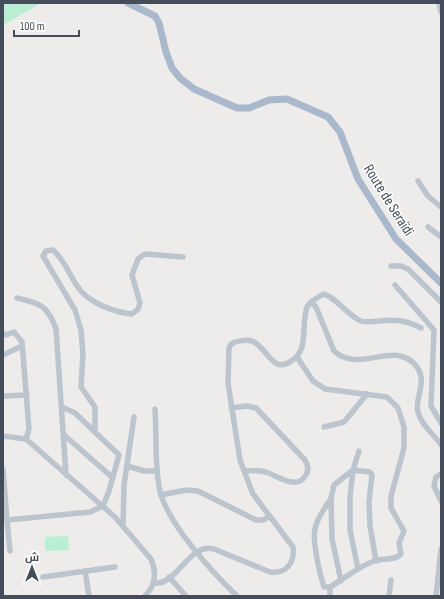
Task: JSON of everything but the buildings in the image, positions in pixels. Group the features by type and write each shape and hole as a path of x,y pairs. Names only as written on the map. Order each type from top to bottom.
{"main road":[{"name":"Route de Seraïdi","path":"128,3 155,16 159,23 166,52 172,68 180,78 194,89 237,108 249,108 269,100 287,99 328,117 340,132 358,179 396,239 441,284"}],"street":[{"path":"439,3 441,12"},
{"path":"418,181 440,206"},
{"path":"440,206 441,199"},
{"path":"428,227 441,237"},
{"path":"95,432 95,407 81,386 83,354 81,330 75,310 43,256 46,251 53,250 62,258 78,288 91,299 116,313 132,314 138,309 140,303 132,275 138,259 145,254 183,256"},
{"path":"391,266 401,266 408,269 441,302"},
{"path":"395,285 434,330 431,406 441,423"},
{"path":"154,583 161,582 169,577 203,548 210,548 270,572 277,573 286,570 294,554 293,547 253,494 240,460 228,384 229,348 231,344 248,341 253,342 271,360 281,365 288,364 297,357 301,349 305,330 305,314 311,302 319,295 325,294 361,321 409,321 421,328"},
{"path":"17,298 37,302 42,305 53,321 58,339 66,475"},
{"path":"311,302 316,307 334,351 339,356 345,359 358,360 395,355 407,359 416,366 422,382 417,403 418,413 422,421 441,445"},
{"path":"434,330 441,330"},
{"path":"3,333 6,335 14,332 22,346 29,429 26,439"},
{"path":"3,355 22,346"},
{"path":"297,357 313,381 325,389 344,393 387,397 398,408 404,427 404,448 390,496 391,508 404,532 399,543 401,554 395,558 376,561 358,569 330,587 324,587 321,577 314,530 331,498"},
{"path":"324,427 344,422 367,394"},
{"path":"3,396 27,395"},
{"path":"231,408 247,406 256,408 305,460 308,466 306,476 301,481 294,482 266,472 244,471"},
{"path":"7,520 90,512 103,506 119,455 75,413 62,407"},
{"path":"155,409 157,471 162,495 179,530 236,596"},
{"path":"123,526 124,485 134,417"},
{"path":"3,436 26,439 103,506 123,526 151,559 155,571 154,583 145,596"},
{"path":"64,436 113,478"},
{"path":"358,569 350,530 350,497 353,470 359,451"},
{"path":"127,466 144,471 157,471"},
{"path":"3,469 10,551"},
{"path":"341,581 332,540 331,498 334,485 353,470 370,472 372,475 369,502 376,561"},
{"path":"441,474 436,477 434,486 441,501"},
{"path":"162,495 186,490 198,491 256,520 263,520 270,516"},
{"path":"436,596 441,549"},
{"path":"43,577 115,567"},
{"path":"85,571 89,596"},
{"path":"169,577 186,596"},
{"path":"388,596 391,580"},
{"path":"330,587 331,595"}],"green space":[{"path":"3,3 41,3 3,25"},
{"path":"68,536 69,550 45,551 45,537"}]}
